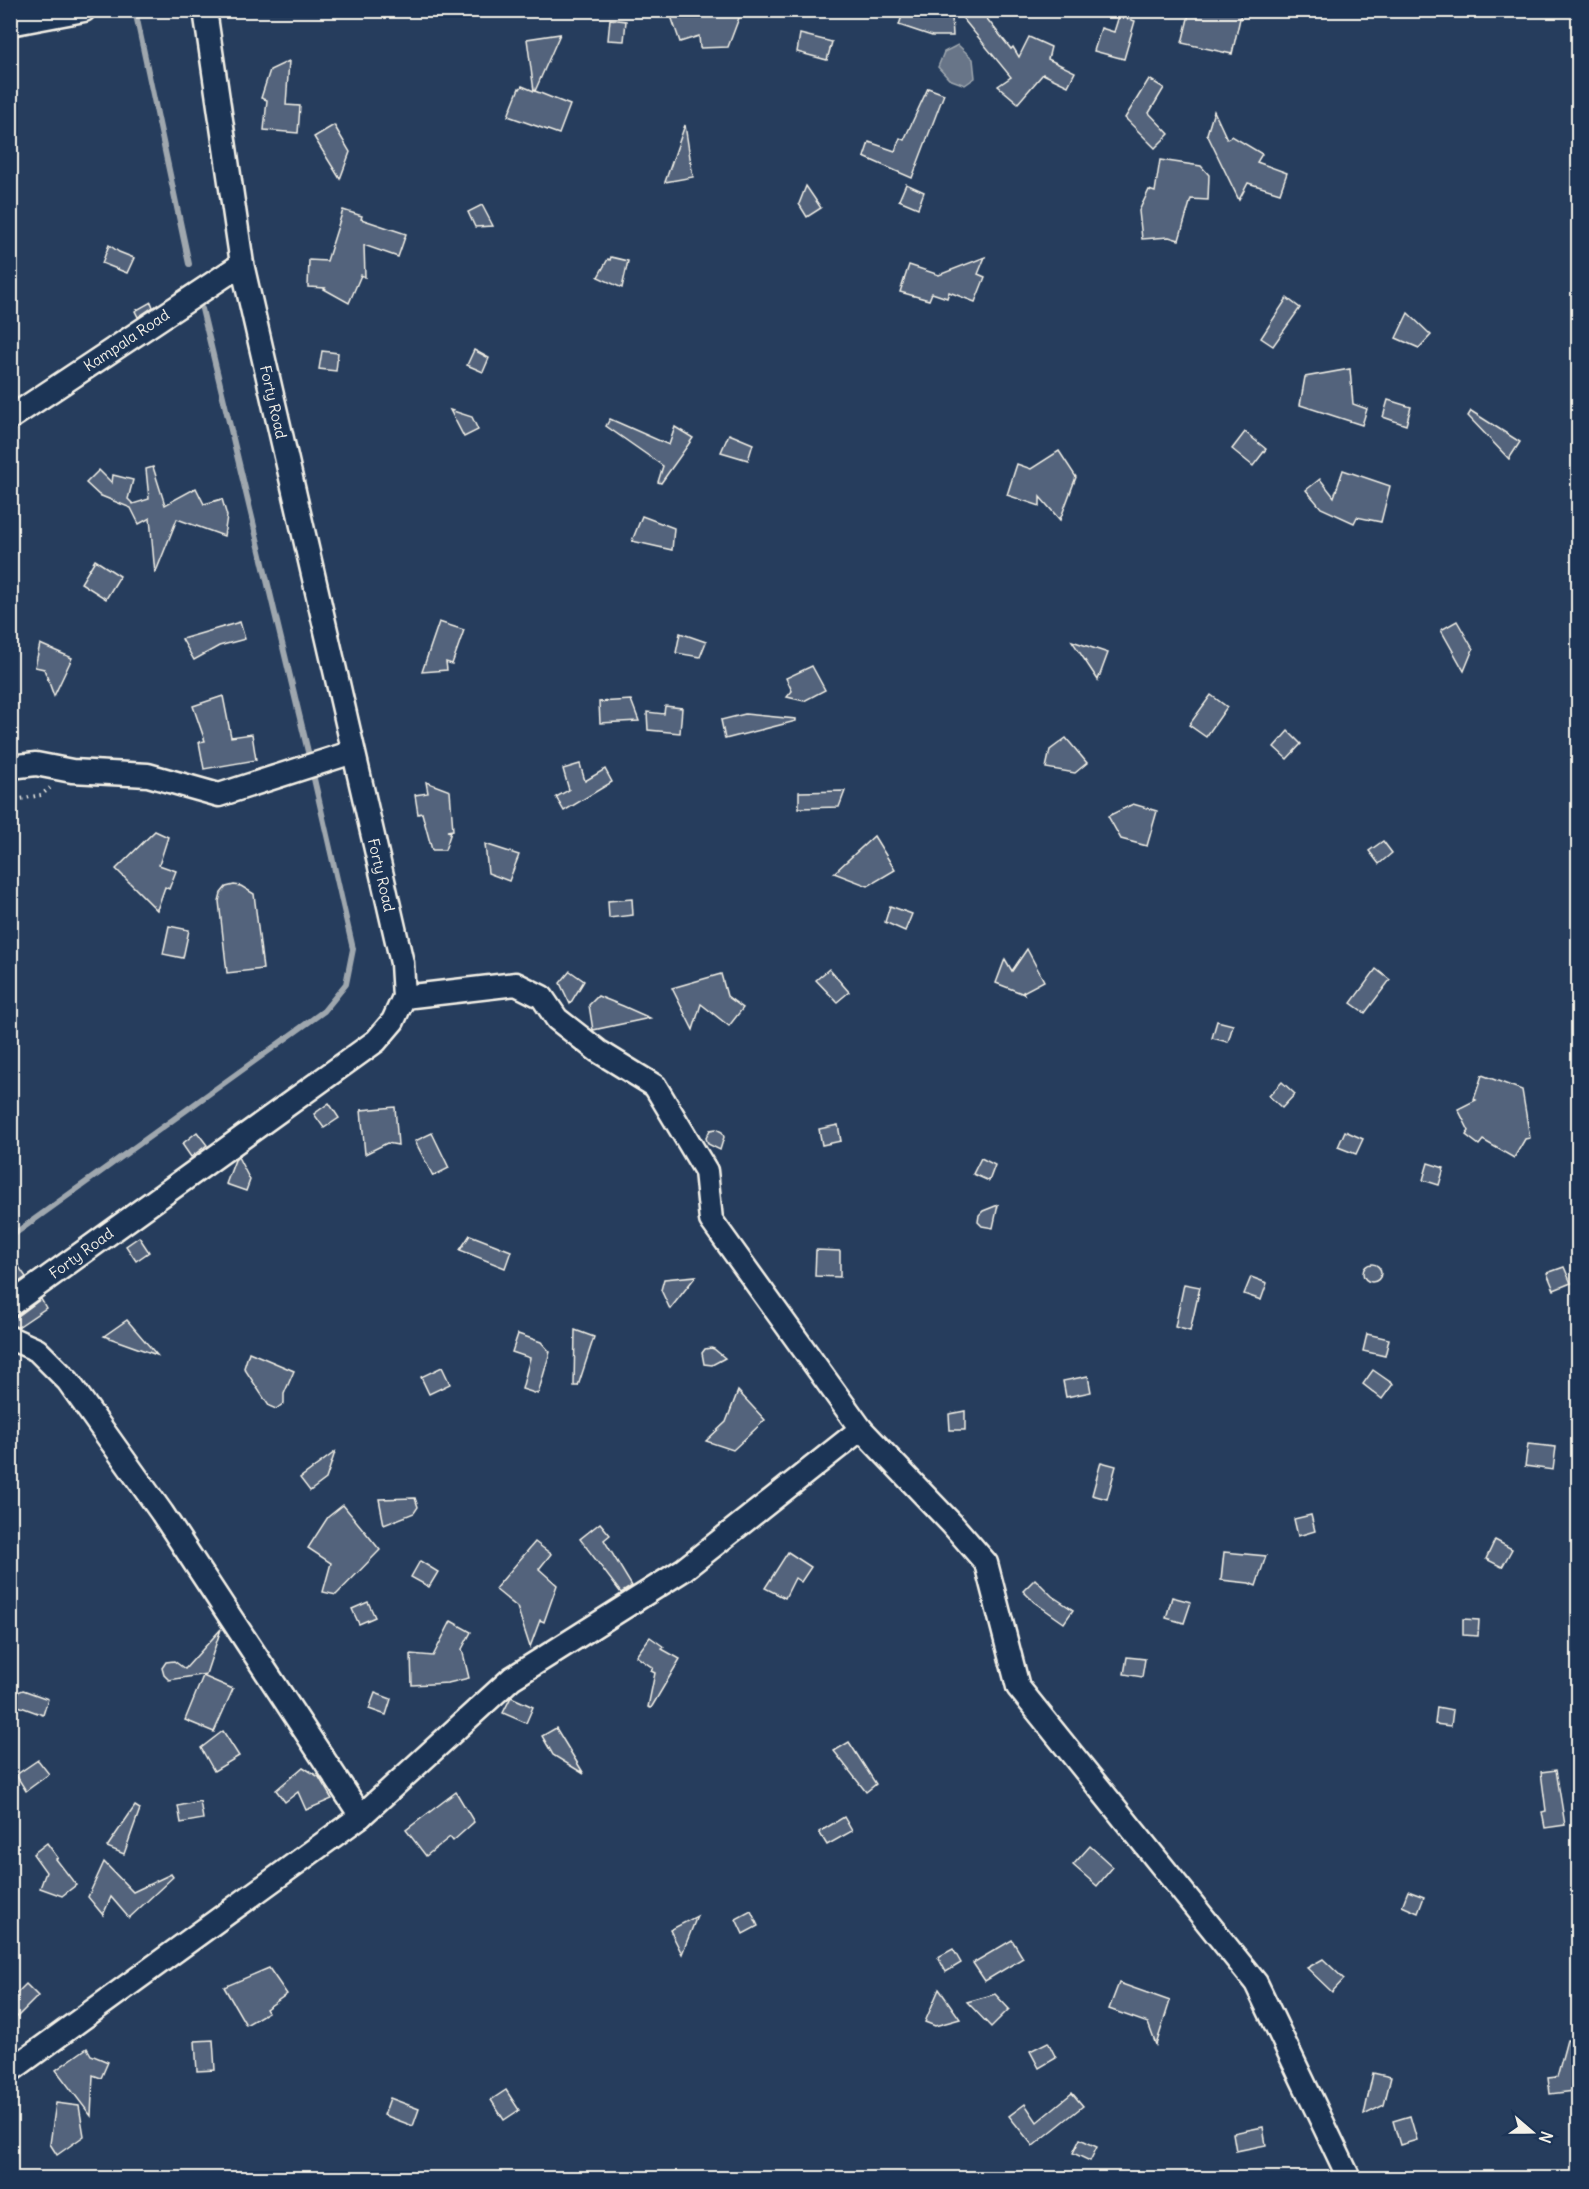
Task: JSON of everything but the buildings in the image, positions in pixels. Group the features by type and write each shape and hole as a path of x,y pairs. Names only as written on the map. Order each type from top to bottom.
{"street":[{"path":"10,24 84,10"},
{"name":"Forty Road","path":"10,1305 376,1041 393,1020 404,997 402,963 242,264 205,10"},
{"name":"Kampala Road","path":"10,418 242,264"},
{"path":"10,767 36,764 72,771 148,775 219,795 353,752"},
{"path":"404,997 516,984 542,997 557,1019 598,1051 655,1086 706,1171 711,1220 861,1429 986,1563 1018,1687 1256,1983 1349,2178"},
{"path":"10,1338 37,1350 68,1381 162,1513 361,1816"},
{"path":"10,2071 361,1816 512,1678 683,1570 861,1429"}],"path":[{"path":"10,801 41,795 72,771"}],"water":[{"path":"958,45 973,59 975,78 965,85 949,79 938,67 944,52"}],"waterway":[{"path":"135,10 189,264"},
{"path":"202,309 310,760"},
{"path":"10,1237 324,1011 346,984 353,949 312,770"}]}
